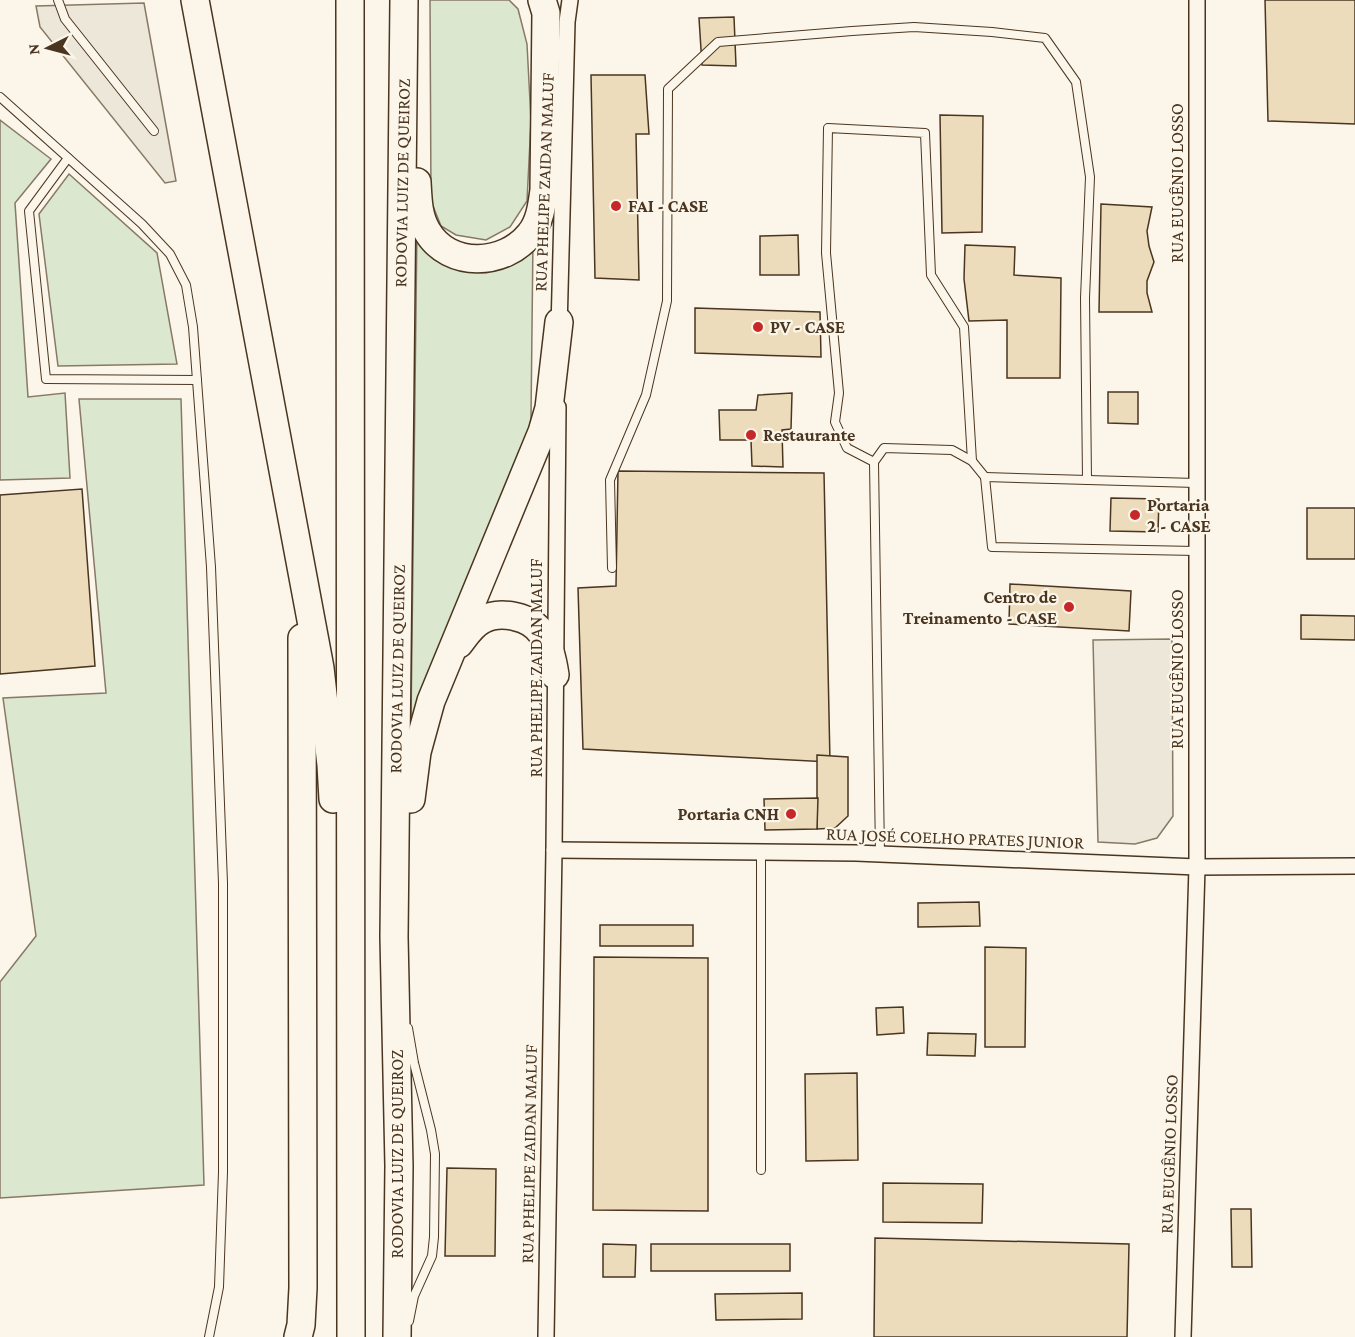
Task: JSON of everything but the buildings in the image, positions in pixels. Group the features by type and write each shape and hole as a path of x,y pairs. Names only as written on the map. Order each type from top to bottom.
{"highway":[{"path":"195,0 321,668 332,765 350,1140"},
{"path":"350,0 351,1337"},
{"path":"404,2 420,213 427,231 437,245 453,255 475,260 490,259 522,244 532,232 541,212 544,190 546,13 542,0"},
{"name":"RODOVIA LUIZ DE QUEIROZ","path":"403,1334 394,937 404,2"},
{"path":"394,937 417,752 431,701 542,432 549,408 559,322"},
{"path":"298,1337 303,1288 302,571"},
{"path":"448,660 471,627 493,616 506,615 519,618 541,632 552,659 555,675"}],"street":[{"name":"RUA PHELIPE ZAIDAN MALUF","path":"546,1337 559,322 567,22 570,0"},
{"name":"RUA EUGÊNIO LOSSO","path":"1183,1337 1197,867 1197,0"},
{"name":"RUA JOSÉ COELHO PRATES JUNIOR","path":"554,850 880,854 1197,867 1355,866"}],"lane":[{"path":"58,0 65,19 154,131"},
{"path":"612,568 610,480 646,395 667,301 668,89 718,42 914,27 1045,38 1076,82 1090,177 1085,298 1087,480"},
{"path":"0,98 142,224 170,254 186,285 193,327 211,567 223,883 222,1183 219,1287 209,1337"},
{"path":"874,462 847,448 835,423 839,393 826,253 828,128 925,133 931,275 964,327 972,461"},
{"path":"68,158 29,211 46,379 197,380"},
{"path":"880,854 874,462 884,448 952,450 972,461 985,477 992,547 1196,551"},
{"path":"985,477 1196,483"},
{"path":"761,851 761,1170"},
{"path":"394,937 403,994"},
{"path":"403,1334 414,1296 432,1256 434,1237 435,1154 414,1063 407,1017"}],"green space":[{"path":"430,0 509,0 518,9 527,44 531,121 527,201 510,227 486,240 456,235 441,226 431,201"},
{"path":"0,120 51,159 15,203 28,397 65,393 70,478 0,480"},
{"path":"69,174 157,253 177,364 58,366 39,214"},
{"path":"417,225 453,260 533,239 531,418 528,437 413,725 411,723"},
{"path":"79,399 181,399 204,1185 0,1198 0,982 36,936 3,698 106,693"}],"shaded area":[{"path":"144,3 176,181 165,183 40,27 36,6"},
{"path":"1172,639 1173,816 1157,838 1135,844 1098,842 1093,640"}],"place":[{"name":"FAI - CASE","path":"616,206"},
{"name":"PV - CASE","path":"758,327"},
{"name":"Restaurante","path":"751,435"},
{"name":"Portaria 2 - CASE","path":"1135,515"},
{"name":"Centro de Treinamento - CASE","path":"1069,607"},
{"name":"Portaria CNH","path":"791,814"}]}
